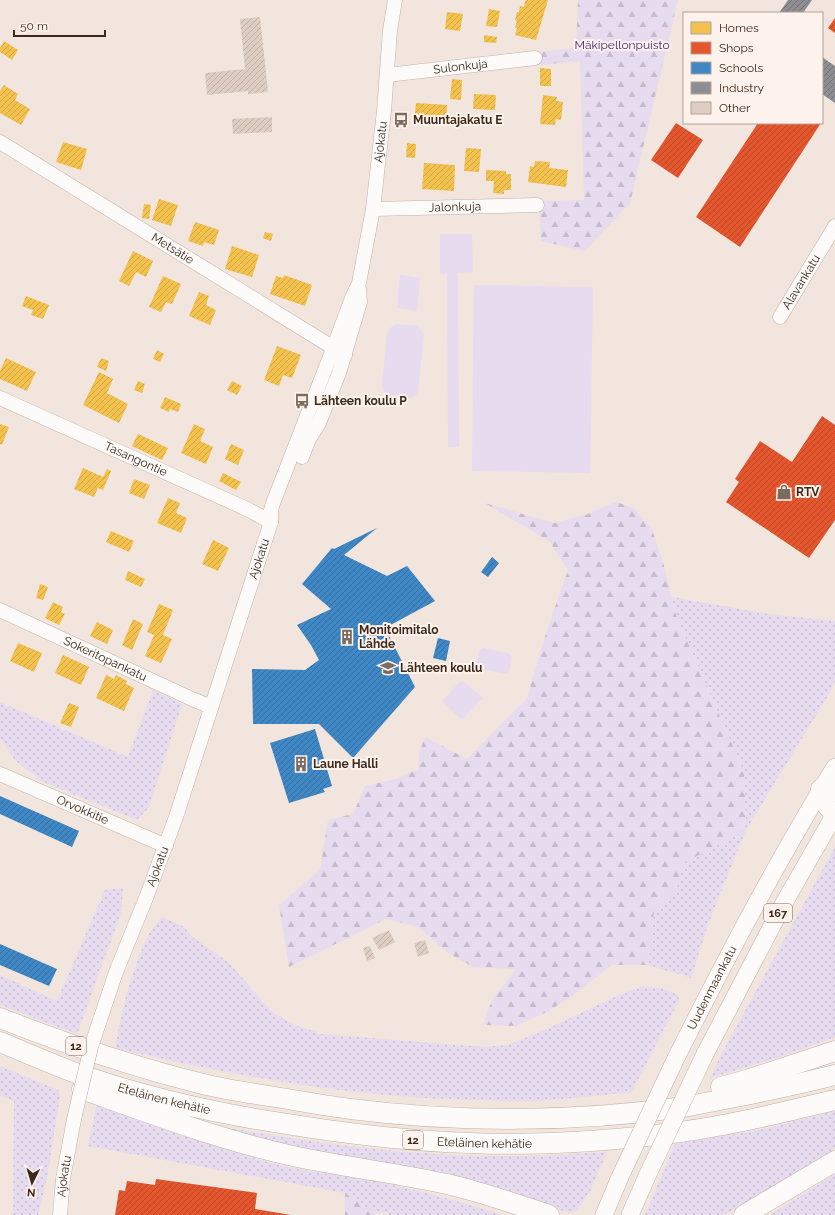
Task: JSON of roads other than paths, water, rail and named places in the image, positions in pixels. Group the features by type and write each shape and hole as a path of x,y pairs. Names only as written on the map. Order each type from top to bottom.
{"highway":[{"path":"828,790 826,804 835,815"},
{"name":"Eteläinen kehätie","path":"0,1018 104,1055 154,1071 206,1084 350,1109 423,1116 488,1119 592,1116 685,1107 790,1086 835,1075"},
{"name":"Eteläinen kehätie","path":"0,1042 88,1077 186,1105 232,1115 306,1127 420,1141 471,1144 525,1144 602,1140 681,1132 764,1117 835,1100"},
{"path":"488,1119 624,1106 695,1093 750,1079 835,1051"},
{"path":"0,1053 65,1083 225,1139 293,1156 448,1184 549,1215"},
{"path":"744,1215 835,1161"}],"main road":[{"name":"Uudenmaankatu","path":"604,1215 620,1177 676,1058 748,918 828,790 835,767"},
{"name":"Uudenmaankatu","path":"630,1215 705,1054 780,910 835,815"}],"street":[{"name":"Ajokatu","path":"60,1215 63,1179 74,1119 89,1055 100,1020 125,948 166,846 271,522 279,514 309,439 319,423 332,393 340,373 339,352 360,302 359,283 373,209 390,31 395,0"},
{"name":"Sulonkuja","path":"387,75 534,58"},
{"name":"Metsätie","path":"0,142 339,352"},
{"name":"Jalonkuja","path":"373,209 536,205"},
{"name":"Alavankatu","path":"780,317 835,226"},
{"name":"Tasangontie","path":"0,398 247,509 271,522"},
{"name":"Sokeritopankatu","path":"0,610 212,707"},
{"name":"Orvokkitie","path":"0,774 166,846"}],"place":[{"name":"Muuntajakatu E","path":"401,120"},
{"name":"Lähteen koulu P","path":"302,401"},
{"name":"RTV","path":"784,492"},
{"name":"Monitoimitalo Lähde","path":"347,637"},
{"name":"Lähteen koulu","path":"388,668"},
{"name":"Laune Halli","path":"301,764"}],"park label":[{"name":"Mäkipellonpuisto","path":"622,45"}]}
